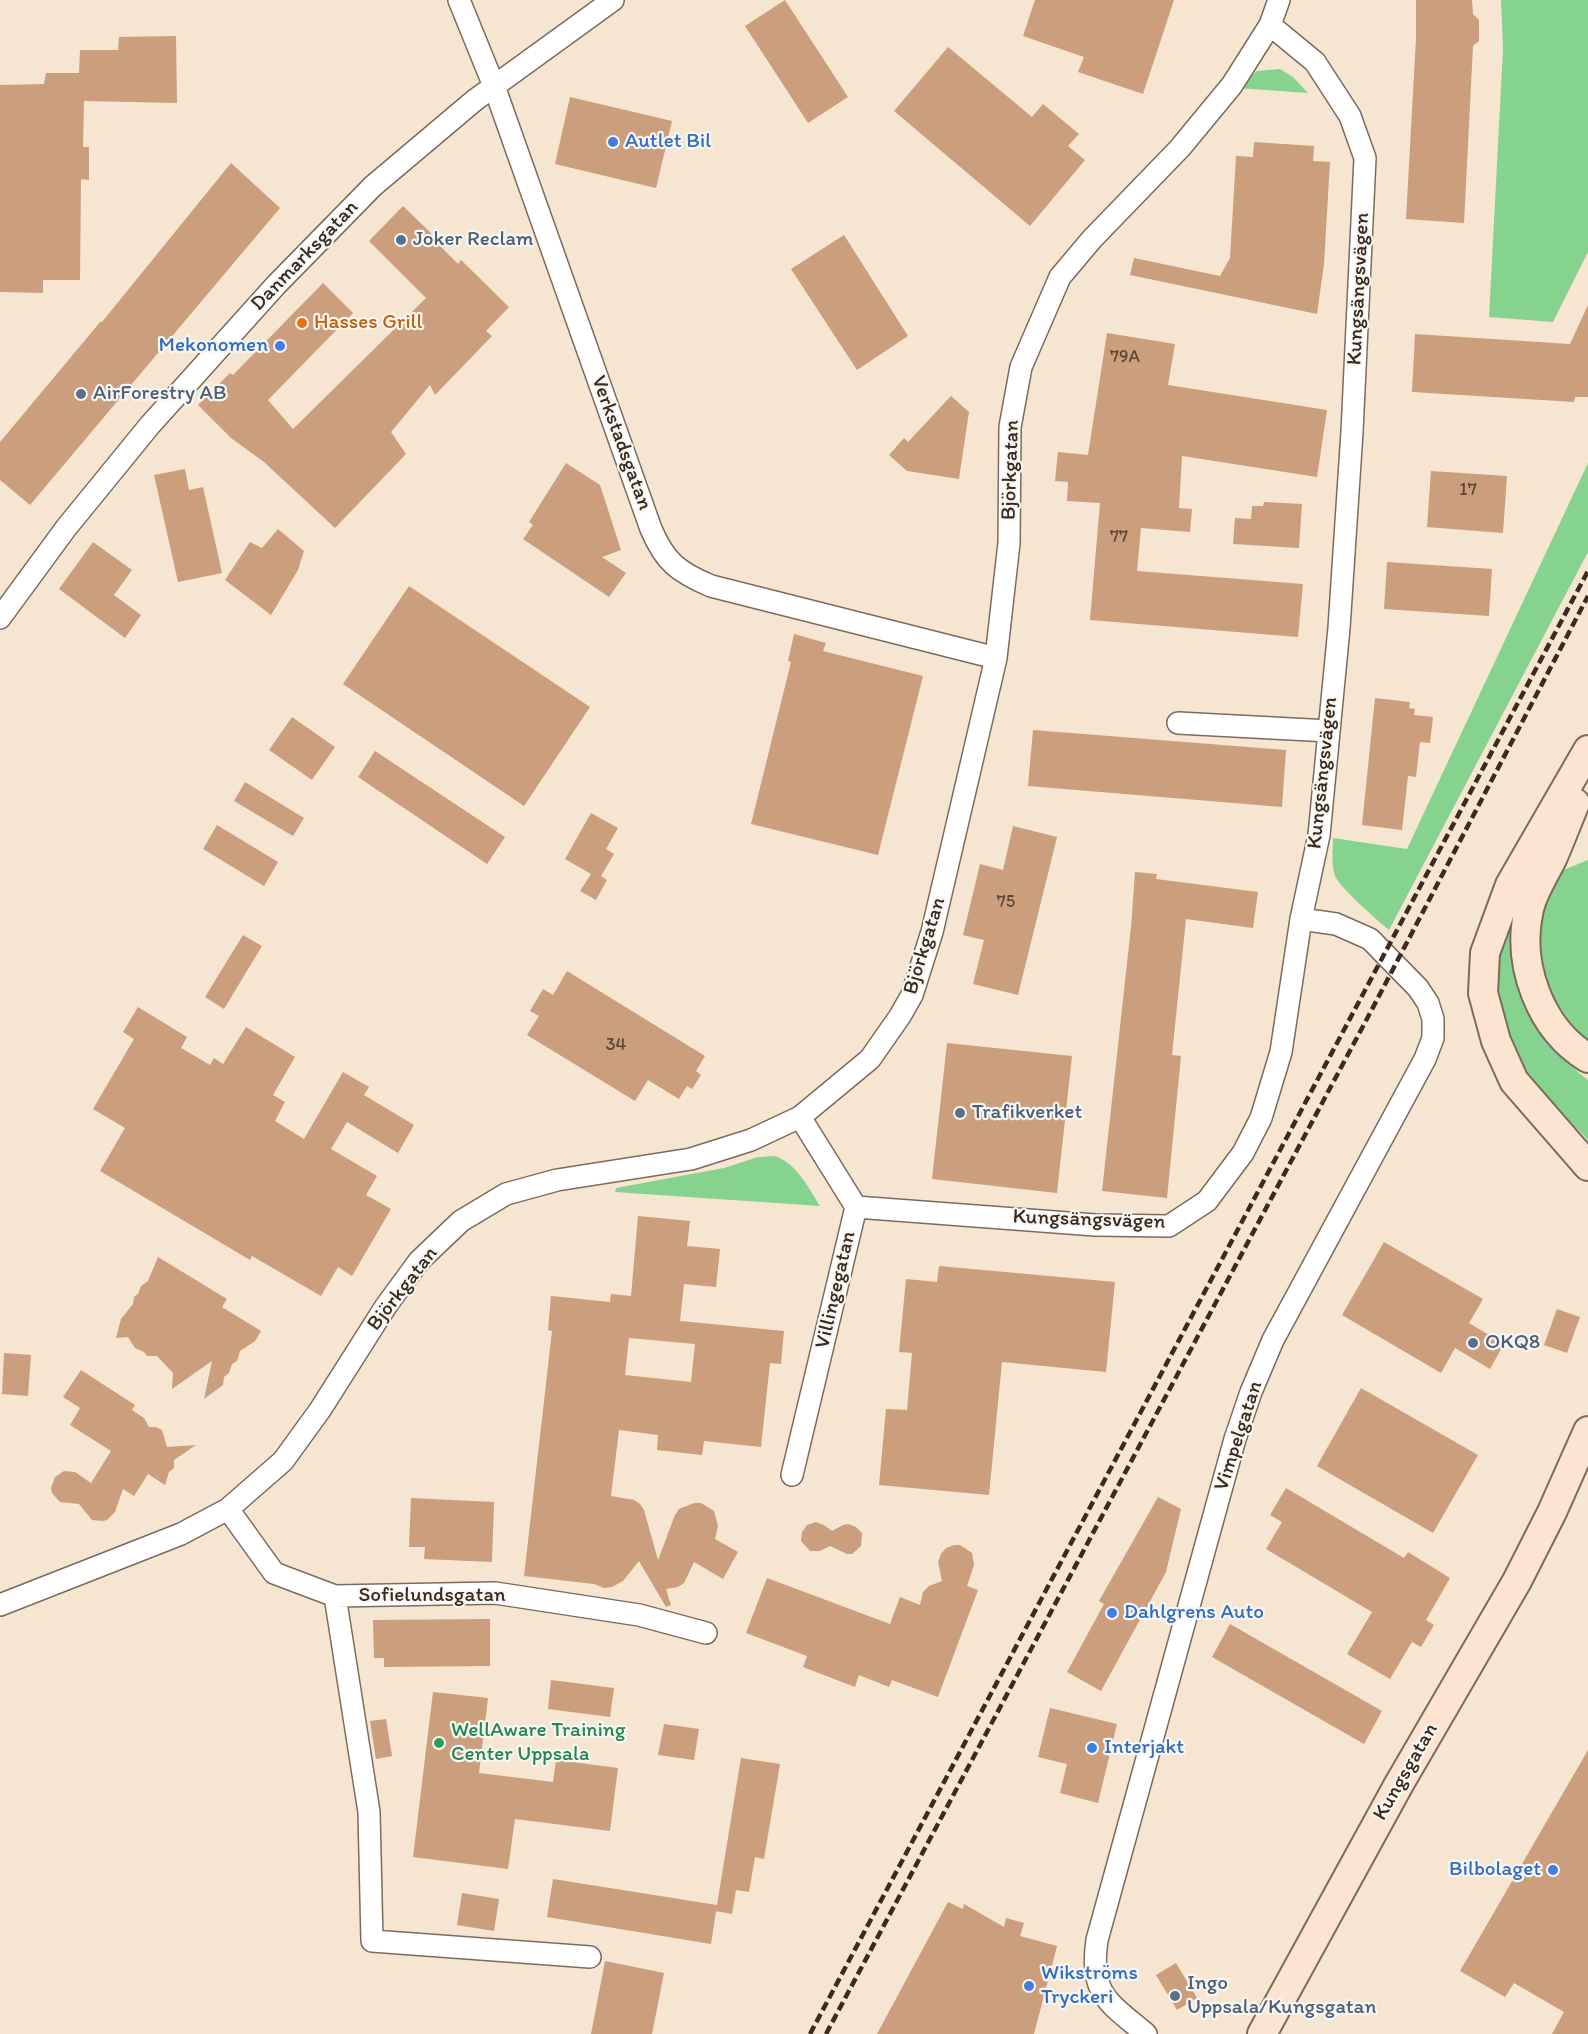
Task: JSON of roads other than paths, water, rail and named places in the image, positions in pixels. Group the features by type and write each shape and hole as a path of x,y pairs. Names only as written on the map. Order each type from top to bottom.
{"main road":[{"path":"1588,750 1510,885 1485,954 1483,993 1496,1041 1514,1081 1588,1166"},
{"path":"1588,772 1529,909 1526,940 1529,970 1543,1013 1558,1034 1588,1058"},
{"name":"Kungsgatan","path":"1262,2034 1399,1784 1517,1581 1552,1512 1588,1431"},
{"name":"Kungsgatan","path":"1552,1512 1588,1466"}],"street":[{"name":"Verkstadsgatan","path":"459,0 494,86 651,529 665,557 684,573 711,586 996,658"},
{"name":"Danmarksgatan","path":"0,618 66,528 150,425 276,285 373,186 494,86 613,0"},
{"path":"1270,25 1279,0"},
{"name":"Björkgatan","path":"0,1605 181,1534 228,1509 283,1461 320,1410 386,1306 419,1261 461,1221 506,1194 557,1180 691,1159 751,1140 800,1117 870,1059 900,1016 912,994 932,932 996,658 1009,543 1010,427 1021,367 1060,277 1092,239 1180,148 1232,85 1270,25"},
{"name":"Kungsängsvägen","path":"856,1207 1095,1224 1169,1226 1208,1201 1244,1153 1262,1118 1281,1052 1301,919 1319,835 1339,628 1352,432 1365,158 1350,116 1315,62 1270,25"},
{"path":"1178,723 1329,731"},
{"name":"Vimpelgatan","path":"1146,2034 1109,2003 1099,1989 1095,1973 1097,1940 1235,1438 1273,1340 1425,1059 1432,1038 1433,1018 1418,988 1370,939 1336,924 1301,919"},
{"name":"Villingegatan","path":"792,1475 856,1207 800,1117"},
{"name":"Sofielundsgatan","path":"228,1509 274,1573 335,1596 495,1593 639,1615 706,1633"},
{"path":"335,1596 369,1812 372,1941 590,1957"}],"railway":[{"path":"810,2034 1588,571"},
{"path":"826,2034 1369,1015 1588,596"}],"place":[{"name":"Autlet Bil","path":"613,142"},
{"name":"Joker Reclam","path":"401,240"},
{"name":"Hasses Grill","path":"302,323"},
{"name":"Mekonomen","path":"280,346"},
{"name":"AirForestry AB","path":"81,394"},
{"name":"Trafikverket","path":"960,1113"},
{"name":"OKQ8","path":"1473,1343"},
{"name":"Dahlgrens Auto","path":"1112,1613"},
{"name":"WellAware Training Center Uppsala","path":"439,1743"},
{"name":"Interjakt","path":"1092,1748"},
{"name":"Bilbolaget","path":"1553,1870"},
{"name":"Wikströms Tryckeri","path":"1029,1986"},
{"name":"Ingo Uppsala/Kungsgatan","path":"1175,1996"}]}
